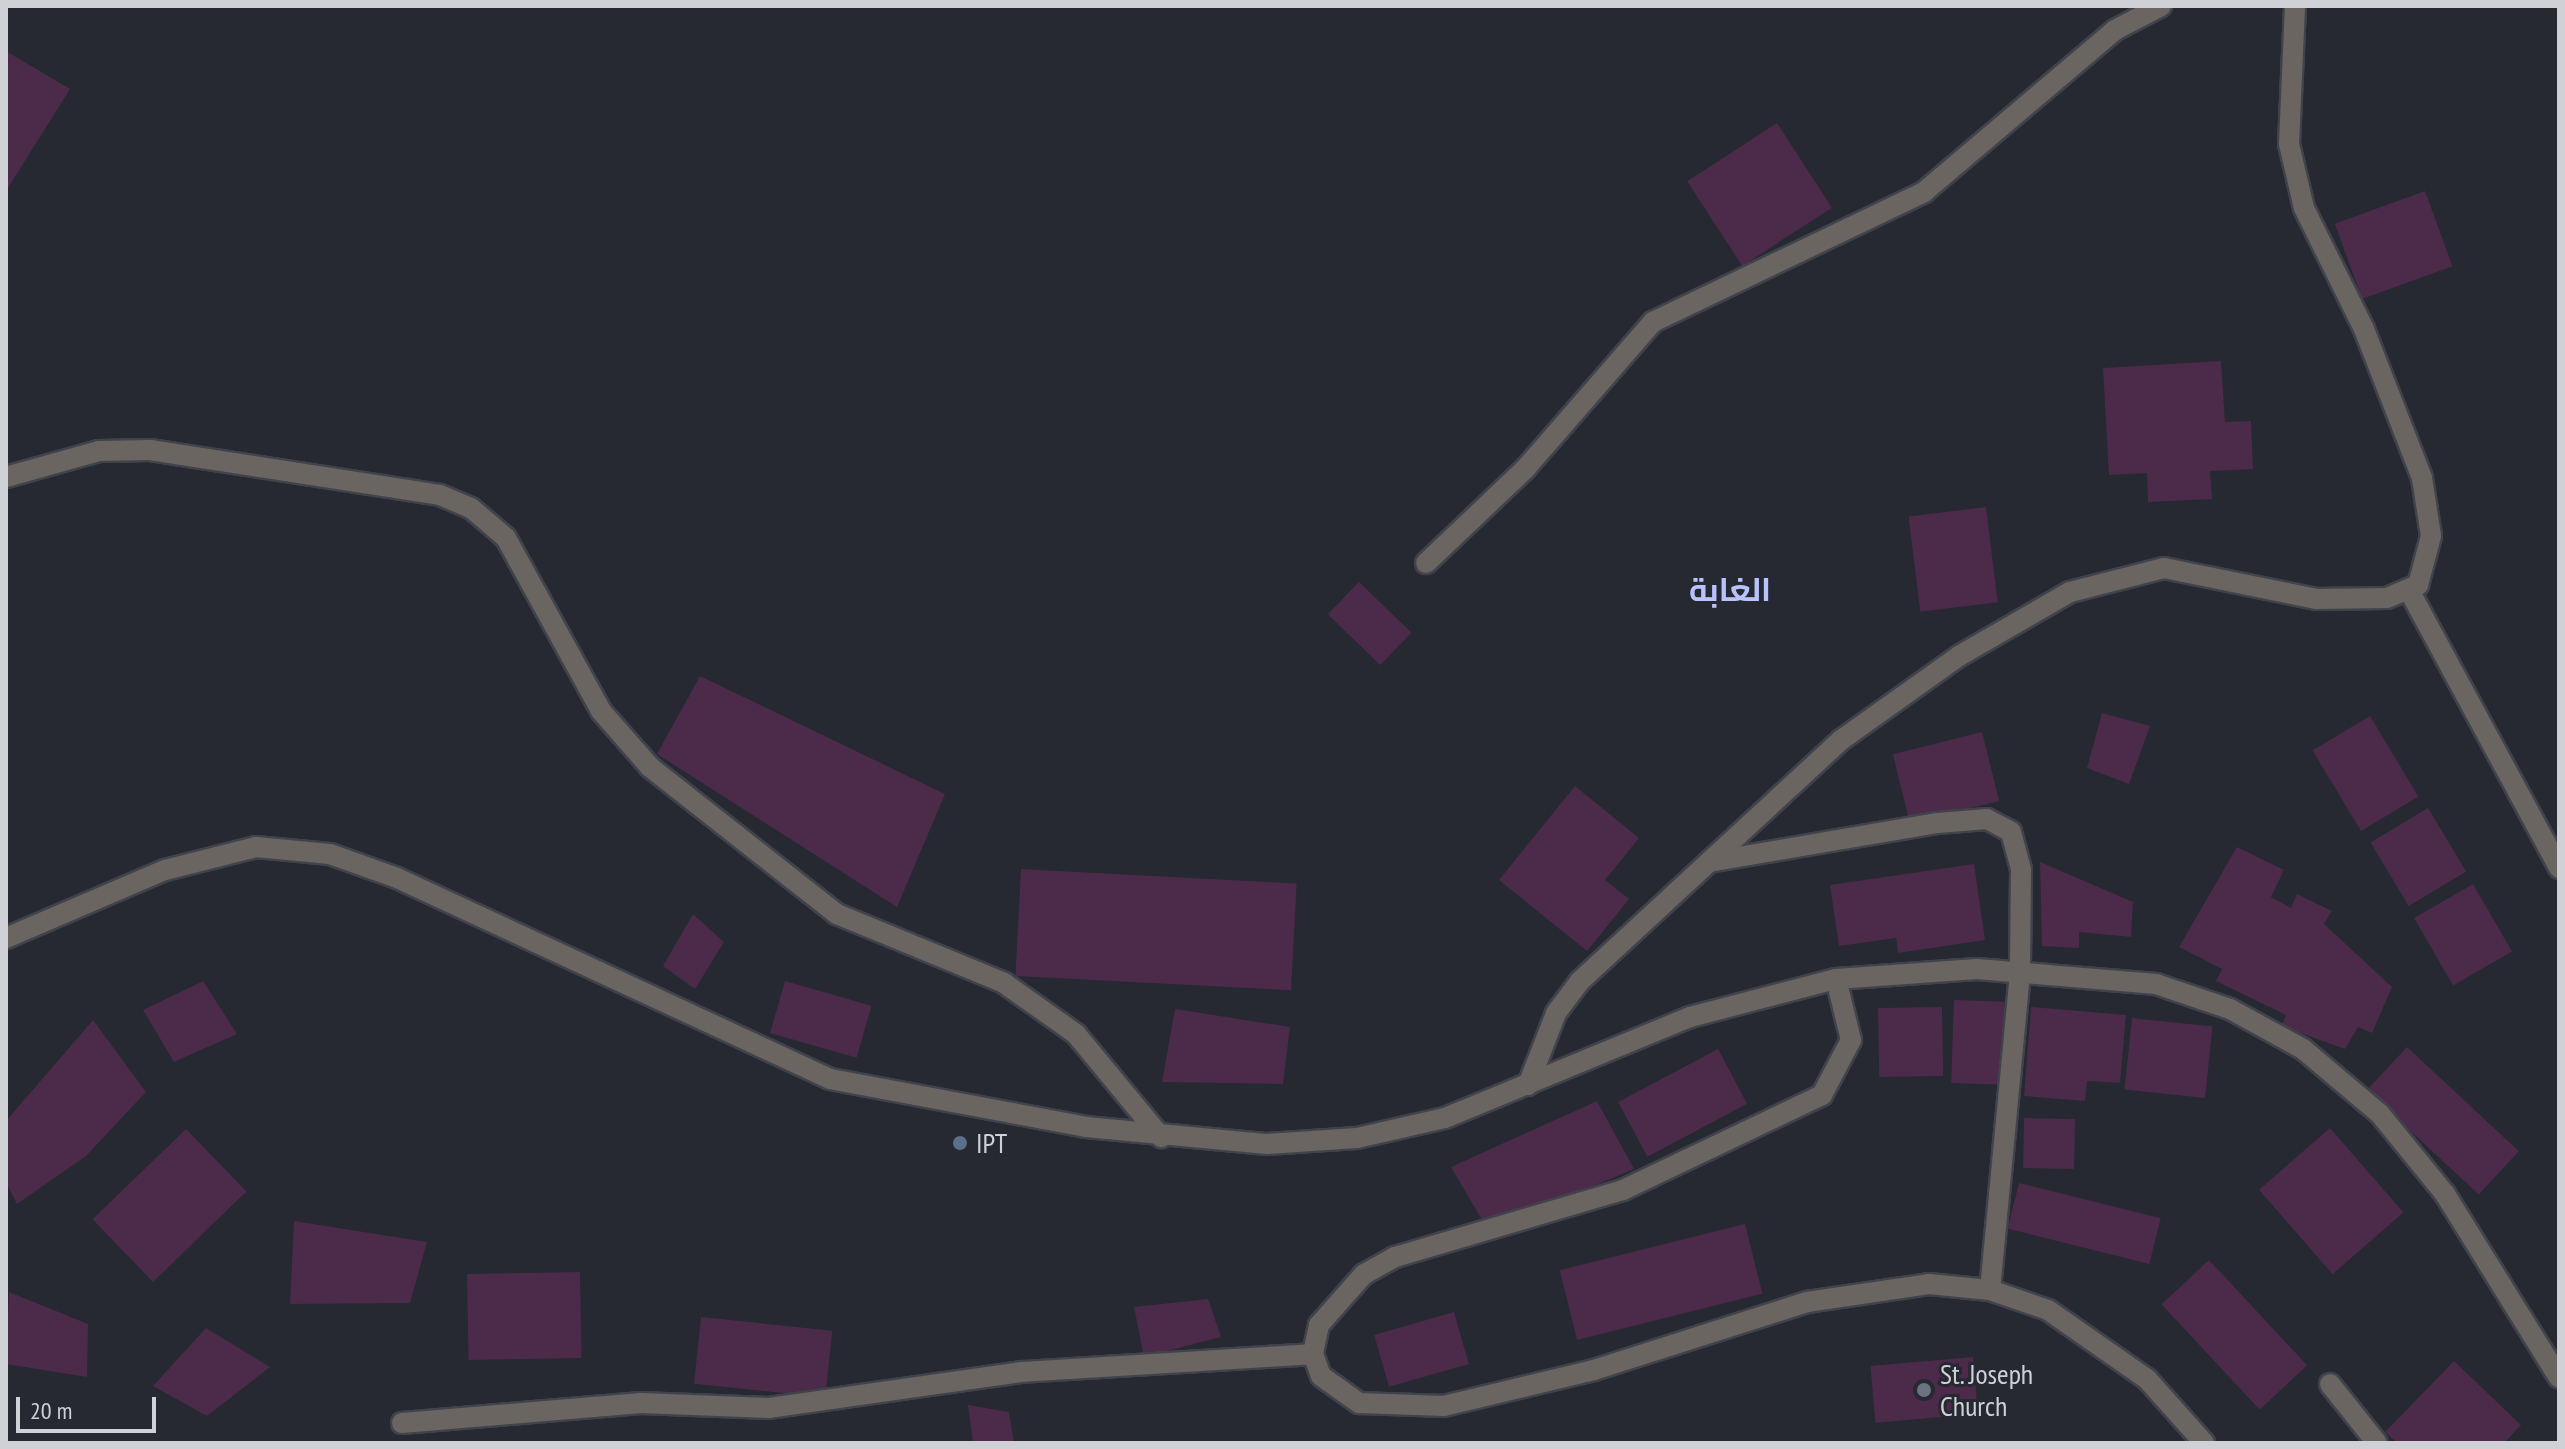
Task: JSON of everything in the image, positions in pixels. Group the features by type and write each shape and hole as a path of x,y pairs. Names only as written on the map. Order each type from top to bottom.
{"street":[{"path":"1426,563 1526,468 1653,322 1924,192 2115,30 2161,6"},
{"path":"1528,1085 1556,1013 1580,981 1841,740 1959,656 2070,592 2164,568 2316,599 2410,592 2424,574 2431,536 2422,478 2364,329 2304,208 2289,144 2295,6"},
{"path":"6,477 99,451 150,450 440,495 471,508 506,538 577,672 650,767 837,914 1004,983 1076,1034 1161,1137"},
{"path":"2410,592 2559,868"},
{"path":"1709,862 1987,819 2011,832 2017,846 2020,973 1990,1290"},
{"path":"6,938 165,870 256,847 330,854 830,1079 1161,1137 1267,1144 1357,1138 1445,1118 1690,1017 1836,979 2020,973 2156,984 2230,1009 2303,1049 2380,1114 2445,1194 2559,1378"},
{"path":"1836,979 1849,1008 1851,1040 1822,1095 1623,1190 1395,1257 1339,1297 1319,1325 1313,1354 1334,1392 1359,1403 1444,1406 1867,1288 1990,1290 2048,1310 2101,1340 2177,1406 2204,1443"},
{"path":"402,1423 641,1403 769,1408 1021,1372 1313,1354"},
{"path":"2330,1384 2377,1443"}],"building":[{"path":"6,51 70,89 6,191"},
{"path":"1777,123 1832,208 1742,266 1687,181"},
{"path":"2425,191 2452,266 2362,299 2335,224"},
{"path":"2221,361 2225,422 2251,421 2253,469 2210,471 2212,499 2148,502 2147,473 2109,475 2103,368"},
{"path":"1986,507 1998,602 1920,612 1909,517"},
{"path":"1359,582 1412,633 1380,665 1328,614"},
{"path":"700,676 945,794 897,907 657,754"},
{"path":"2102,713 2150,726 2129,784 2087,768"},
{"path":"2370,716 2418,797 2361,831 2313,751"},
{"path":"1982,732 1999,801 1910,823 1893,754"},
{"path":"1575,786 1639,838 1605,880 1629,899 1587,951 1499,880"},
{"path":"2428,808 2466,871 2409,906 2371,843"},
{"path":"2237,847 2284,870 2271,897 2291,908 2297,894 2332,911 2324,924 2392,987 2372,1033 2358,1027 2345,1049 2281,1026 2286,1015 2216,981 2222,969 2179,947"},
{"path":"2040,862 2133,902 2131,937 2079,932 2079,948 2042,946"},
{"path":"1974,864 1985,940 1898,953 1896,938 1839,946 1830,885"},
{"path":"1021,869 1297,883 1291,990 1015,976"},
{"path":"2473,884 2512,952 2453,986 2414,918"},
{"path":"693,914 724,942 695,989 663,966"},
{"path":"203,981 237,1034 174,1062 143,1010"},
{"path":"785,981 872,1006 857,1058 770,1033"},
{"path":"1954,1000 2005,1002 2002,1085 1951,1083"},
{"path":"1942,1007 1943,1076 1879,1077 1878,1008"},
{"path":"2031,1007 2126,1015 2120,1083 2087,1081 2085,1101 2024,1096"},
{"path":"1175,1009 1290,1027 1283,1084 1162,1082"},
{"path":"2132,1018 2213,1026 2205,1098 2124,1090"},
{"path":"93,1020 146,1092 86,1156 17,1204 6,1182 6,1121"},
{"path":"2407,1047 2519,1151 2479,1194 2367,1090"},
{"path":"1718,1049 1747,1104 1647,1157 1618,1102"},
{"path":"1597,1101 1634,1169 1488,1230 1451,1167"},
{"path":"2024,1118 2075,1119 2074,1169 2023,1168"},
{"path":"2330,1128 2403,1213 2333,1274 2259,1190"},
{"path":"186,1129 246,1192 153,1282 92,1219"},
{"path":"2019,1183 2161,1218 2149,1264 2008,1229"},
{"path":"294,1221 427,1242 410,1303 290,1304"},
{"path":"1745,1224 1762,1294 1577,1340 1560,1270"},
{"path":"2209,1260 2307,1365 2260,1410 2161,1304"},
{"path":"580,1272 582,1358 469,1360 467,1274"},
{"path":"9,1292 88,1324 87,1377 6,1364"},
{"path":"1208,1299 1221,1337 1144,1357 1134,1307"},
{"path":"1454,1312 1469,1364 1389,1387 1374,1335"},
{"path":"701,1317 832,1331 825,1397 694,1384"},
{"path":"206,1328 270,1367 207,1416 153,1386"},
{"name":"St. Joseph Church","path":"1973,1357 1978,1414 1875,1423 1870,1366"},
{"path":"2454,1361 2521,1425 2504,1443 2397,1443 2385,1432"},
{"path":"968,1405 1009,1412 1014,1443 973,1443"}],"place":[{"name":"IPT","path":"960,1143"},
{"name":"St. Joseph Church","path":"1924,1390"}],"district":[{"name":"الغابة","path":"1730,589"}]}
